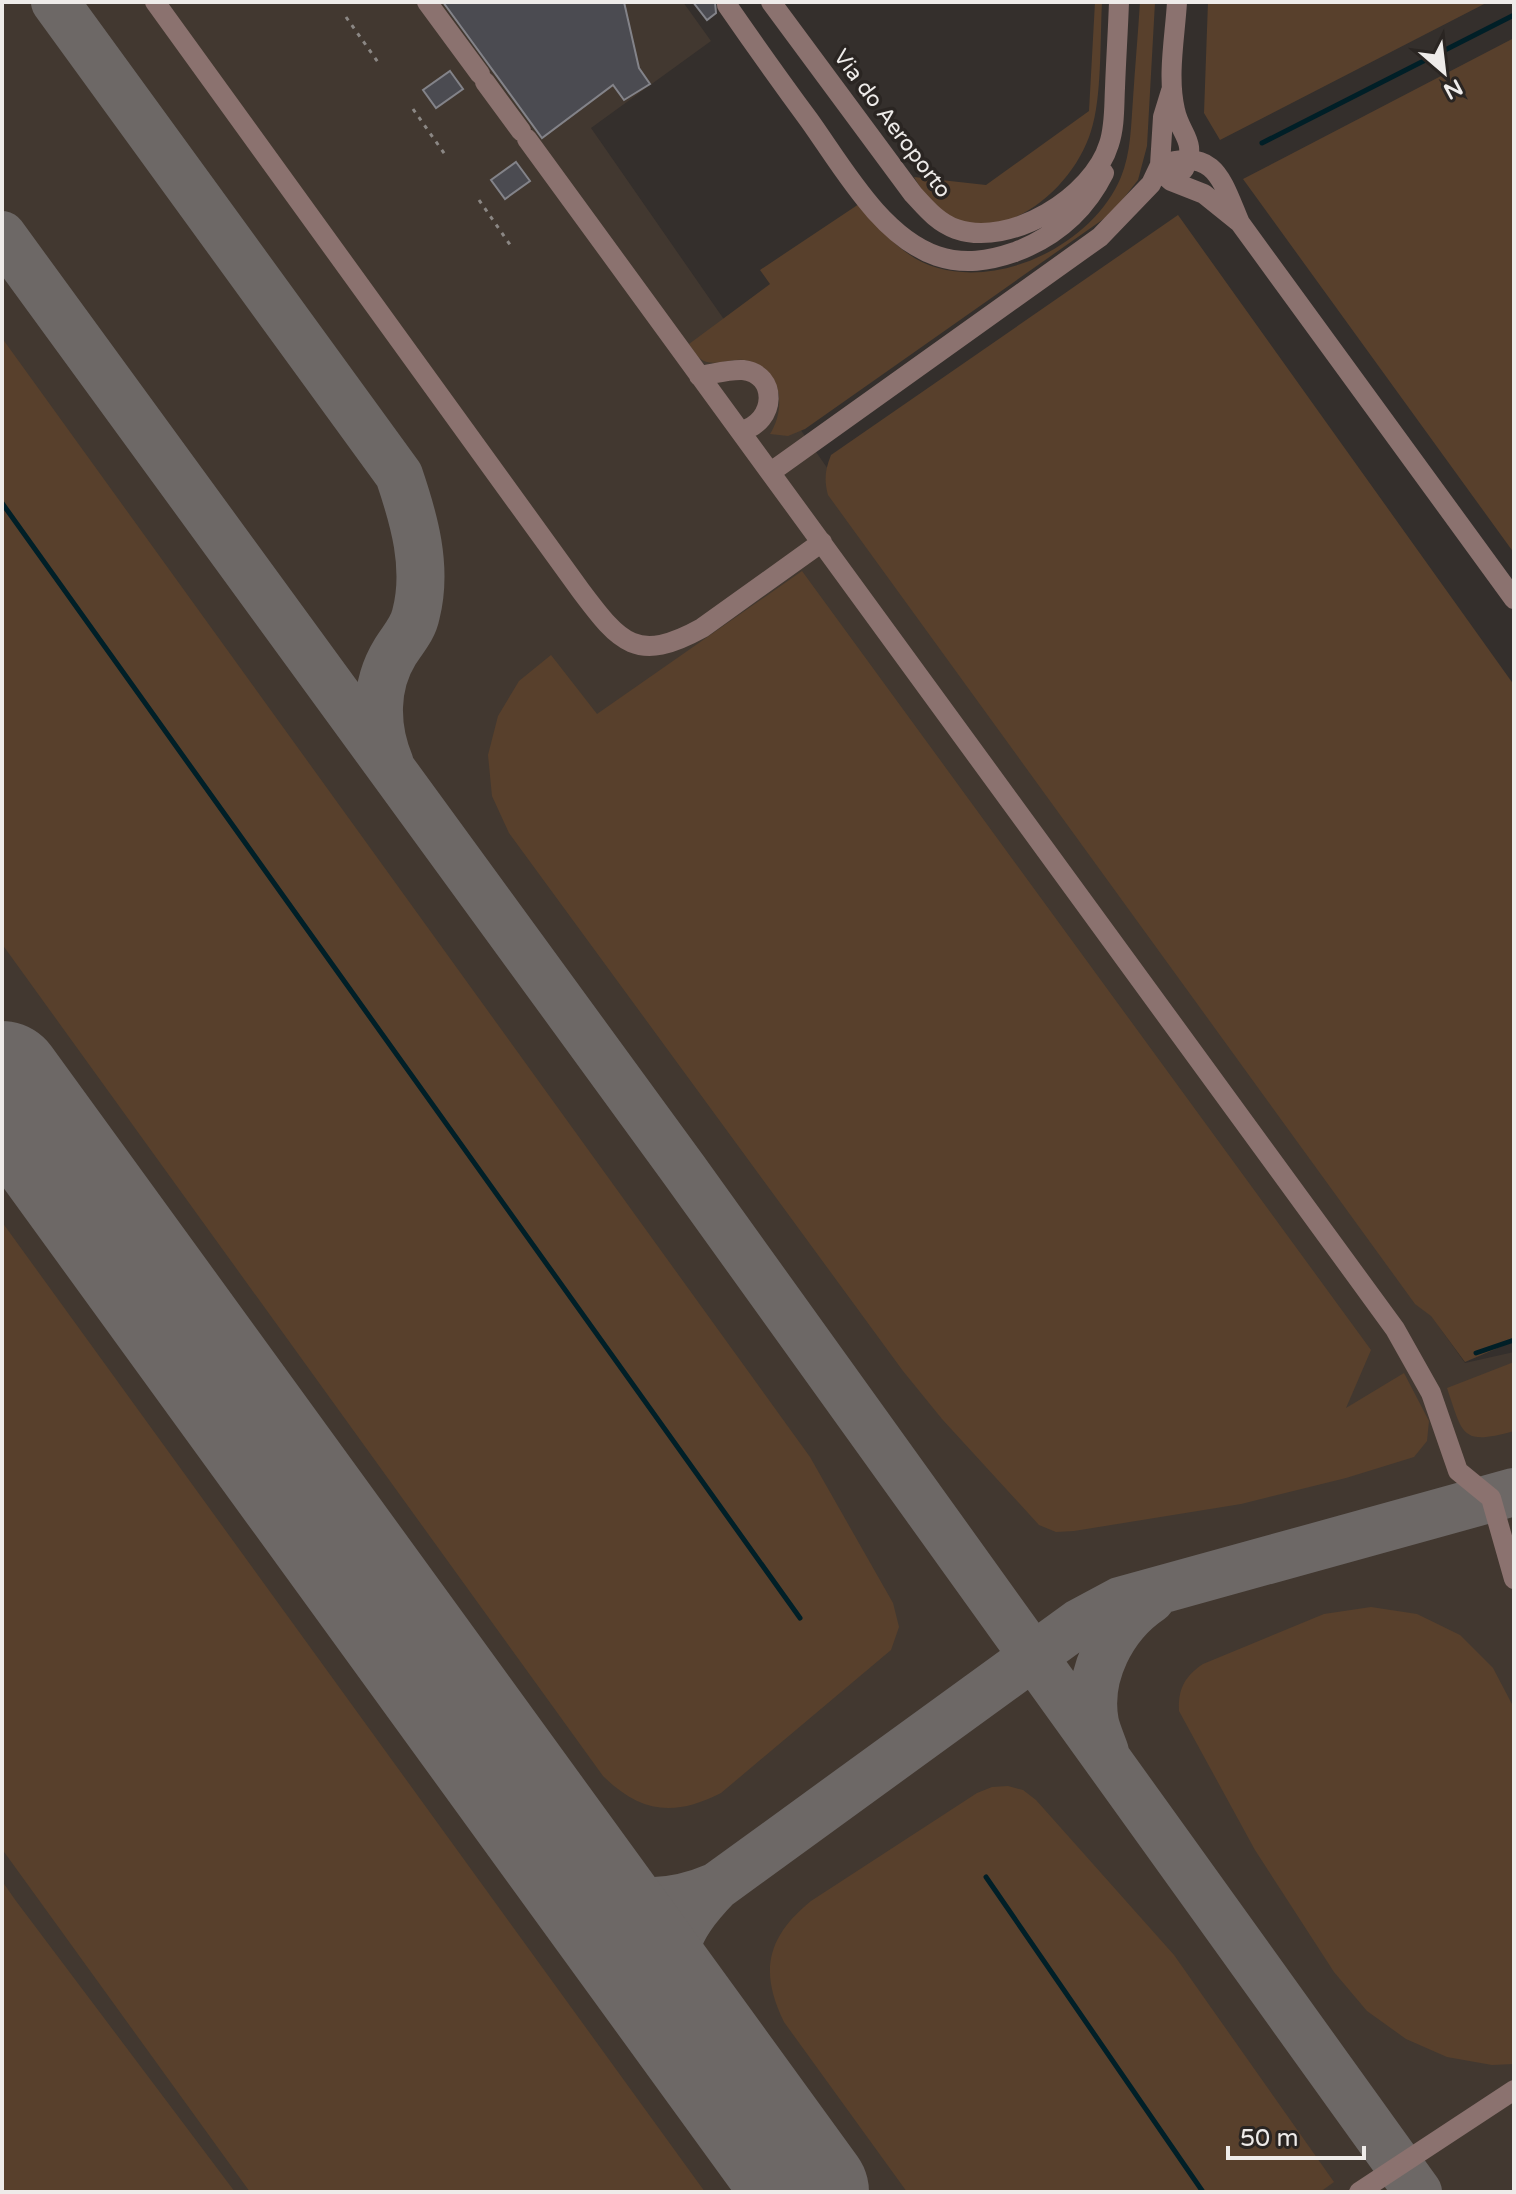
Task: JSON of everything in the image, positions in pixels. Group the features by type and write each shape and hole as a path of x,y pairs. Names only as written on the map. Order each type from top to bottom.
{"street":[{"path":"155,2 581,591 606,624 623,639 643,646 664,646 683,639 822,542"},
{"path":"427,2 1395,1329 1431,1393 1458,1471 1491,1498 1514,1579"},
{"name":"Via do Aeroporto","path":"771,2 913,194 945,224 959,230 997,233 1036,219 1084,185 1102,161 1110,142 1119,2"},
{"path":"1166,173 1163,117 1171,91 1177,2"},
{"path":"727,5 858,190 889,226 911,243 935,255 957,261 982,262 1029,247 1049,236 1092,197 1106,171 1110,142"},
{"path":"1171,91 1175,113 1188,139 1189,159"},
{"path":"771,472 1100,237 1177,159 1200,159 1209,165 1227,193 1240,223 1514,599"},
{"path":"1166,173 1204,194 1240,223"},
{"path":"699,376 744,370 762,380 769,398 765,416 759,424 741,431"},
{"path":"1359,2192 1514,2090"}],"path":[{"path":"346,17 380,65"},
{"path":"413,109 446,156"},
{"path":"479,200 513,249"}],"shaded area":[{"path":"2,2 683,2 711,41 591,128 830,472 1465,1363 1514,1352 1514,2192 207,2192 2,1908"},
{"path":"1095,2 1102,2 1095,118 1083,151 1071,170 1039,203 998,223 977,225 955,221 942,214 914,177 986,185 1089,111"},
{"path":"1140,2 1155,2 1147,146 1138,180 1112,213 805,429 788,436 770,434 779,400 778,389 766,370 744,360 704,361 689,344 770,284 760,270 859,204 904,251 938,268 964,272 991,271 1019,265 1069,239 1091,221 1108,200 1124,168 1131,129"},
{"path":"1208,2 1488,2 1220,140 1204,113"},
{"path":"1514,38 1514,553 1243,179"},
{"path":"1178,215 1514,685 1514,1341 1465,1362 1431,1316 1415,1304 828,495 826,475 831,455"},
{"path":"2,338 810,1457 893,1603 899,1627 891,1650 721,1793 688,1806 659,1807 631,1798 603,1776 2,944"},
{"path":"802,571 1371,1350 1346,1408 1404,1373 1429,1421 1427,1441 1414,1457 1346,1478 1241,1504 1074,1531 1056,1532 1039,1525 942,1419 903,1371 509,833 492,796 488,755 498,716 519,681 551,655 597,714"},
{"path":"2,1222 705,2192 250,2192 2,1849"},
{"path":"1514,1362 1514,1431 1483,1437 1467,1433 1457,1417 1447,1388"},
{"path":"1371,1607 1417,1614 1460,1635 1493,1668 1514,1708 1514,2064 1492,2065 1447,2057 1406,2039 1367,2011 1334,1972 1255,1850 1179,1711 1184,1684 1203,1664 1324,1614"},
{"path":"1008,1786 1023,1790 1036,1800 1174,1955 1334,2182 1320,2192 907,2192 784,2022 771,1987 772,1956 785,1928 811,1901 977,1793 992,1787"},
{"path":"2,1881 16,1901 235,2192 2,2192"}],"building":[{"path":"443,2 624,2 639,68 650,84 624,100 613,85 542,138"},
{"path":"693,2 715,2 716,13 707,20"},
{"path":"450,71 463,89 436,108 423,90"},
{"path":"516,162 530,181 505,199 491,180"}],"waterway":[{"path":"1262,143 1514,15"},
{"path":"2,503 800,1618"},
{"path":"1476,1353 1514,1340"},
{"path":"986,1877 1203,2192"}],"taxiway":[{"path":"55,2 399,475 418,543 421,579 415,619 388,665 380,693 379,722 390,764"},
{"path":"2,235 684,1170 1418,2192"},
{"path":"682,2019 674,1979 677,1946 691,1917 717,1886 1079,1623 1120,1601 1514,1492"},
{"path":"1105,1752 1095,1723 1093,1705 1098,1670 1114,1637 1151,1599"},
{"path":"565,1858 585,1879 603,1890 634,1900 668,1900 717,1886"}],"runway":[{"path":"2,1082 808,2192"}]}
